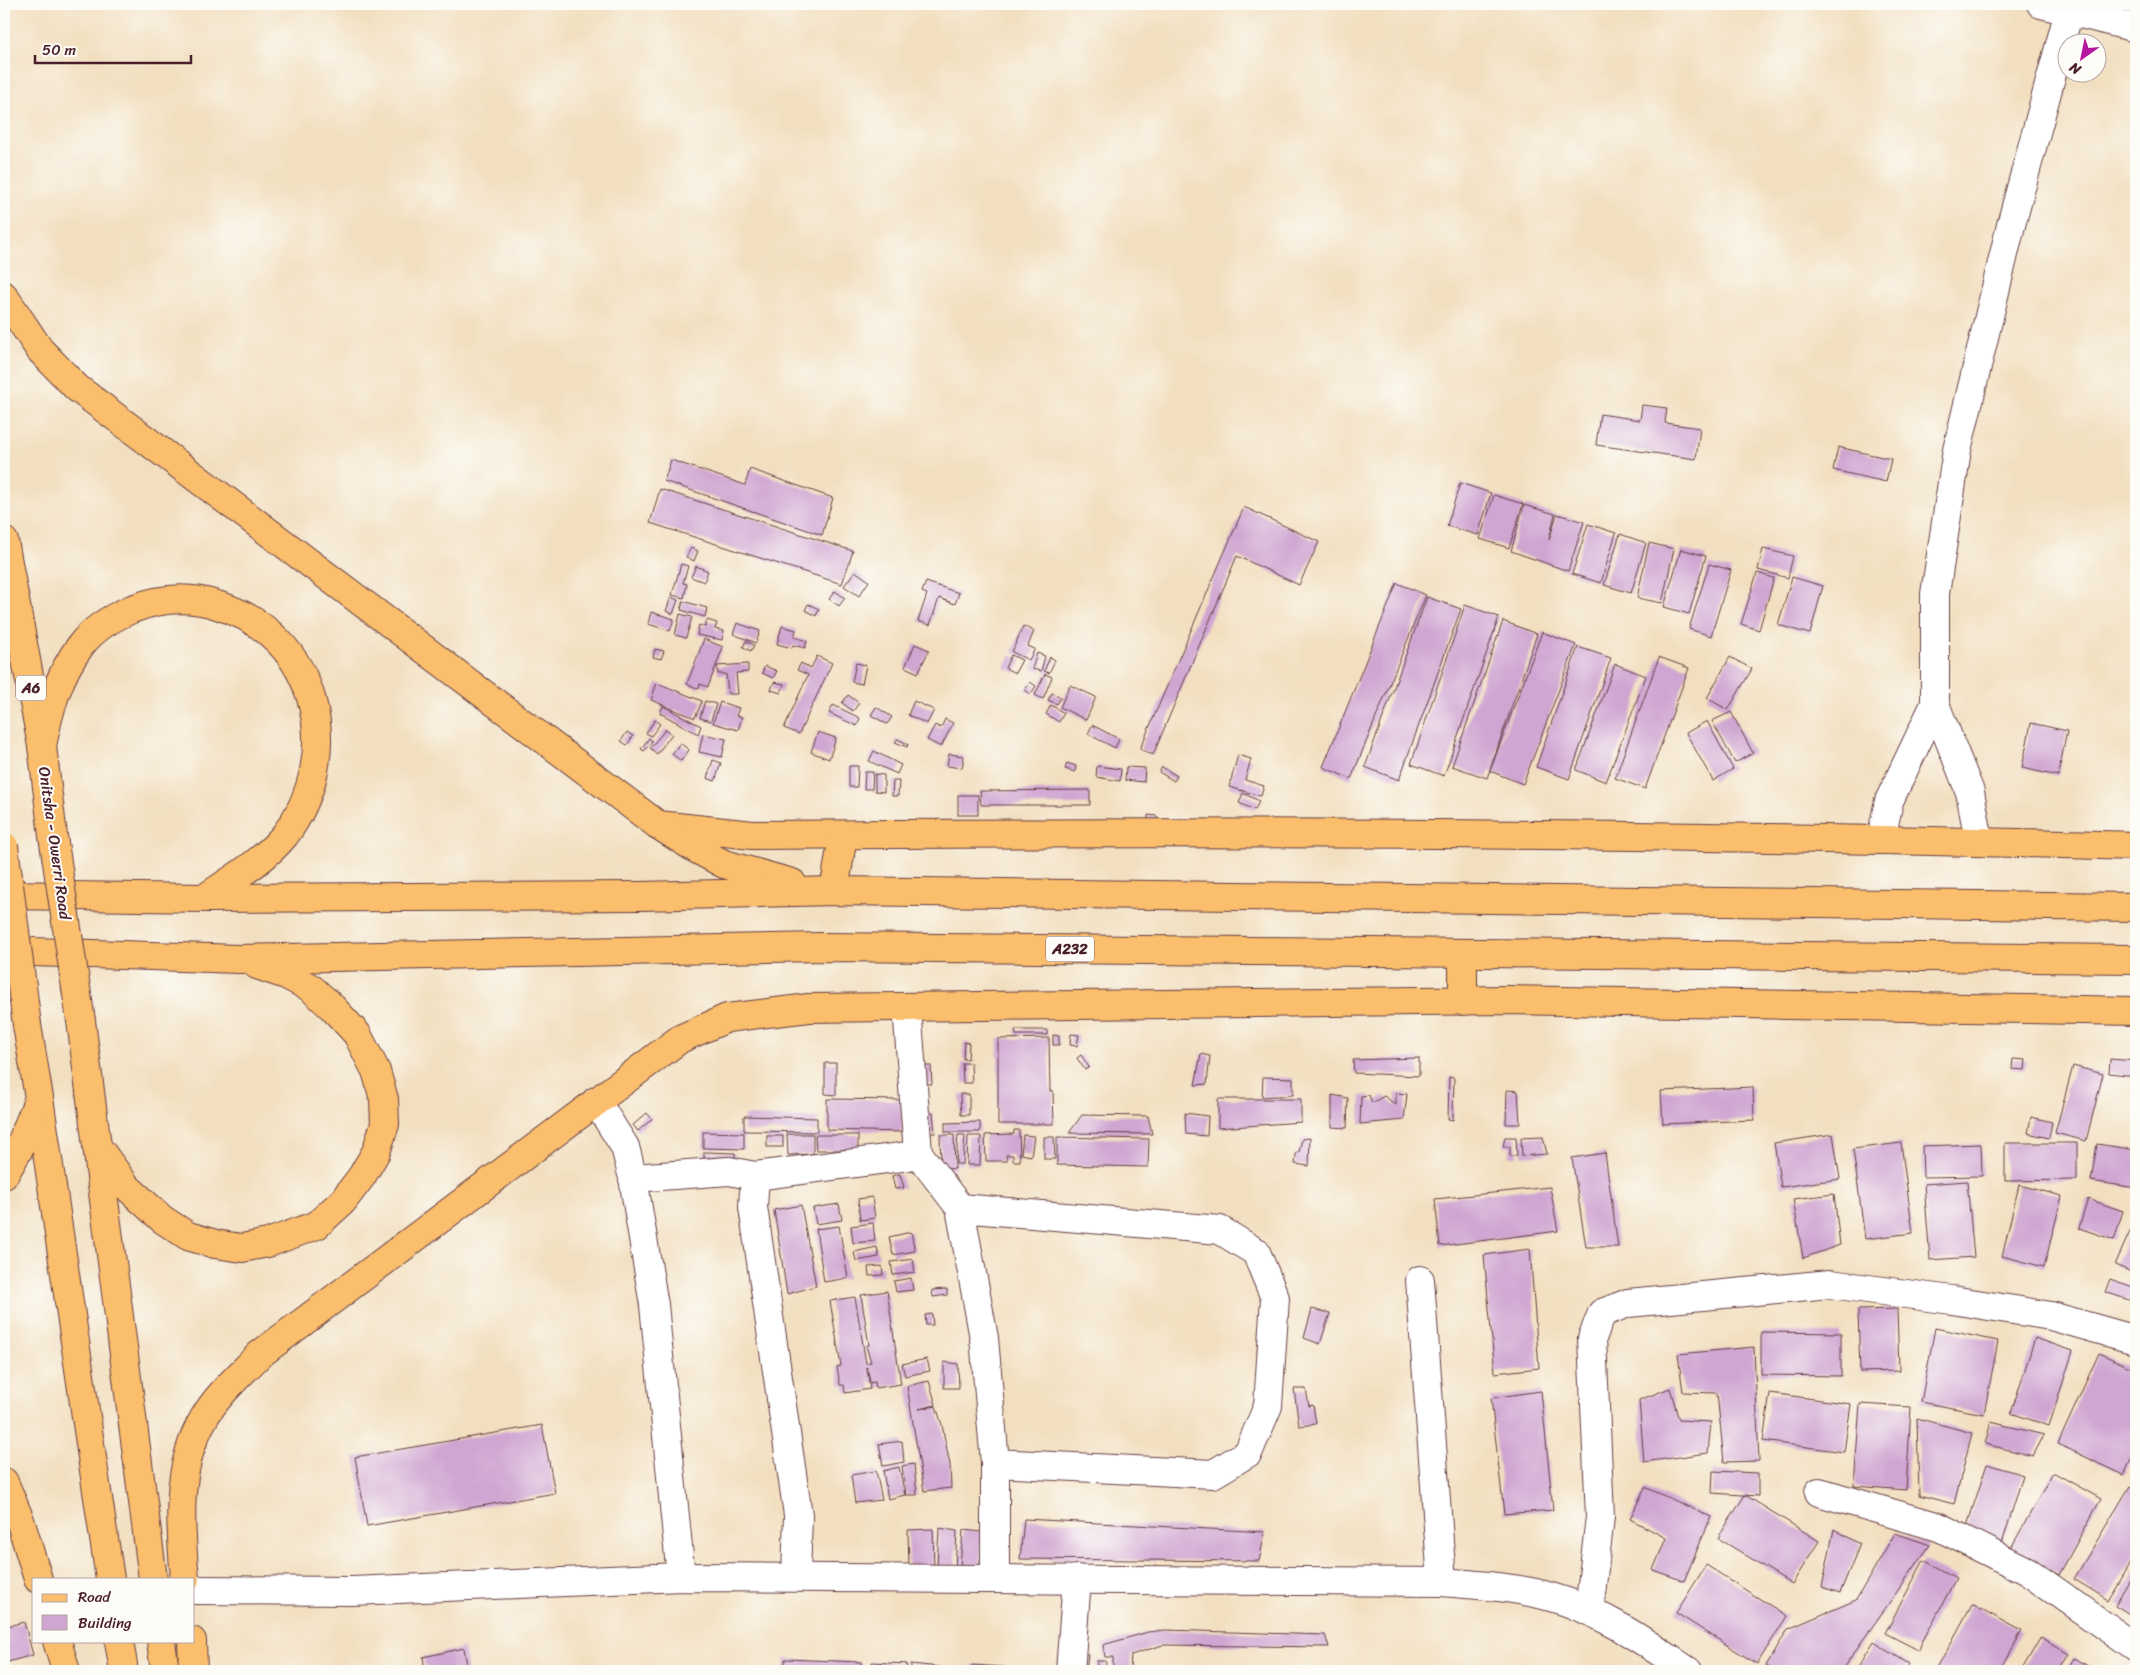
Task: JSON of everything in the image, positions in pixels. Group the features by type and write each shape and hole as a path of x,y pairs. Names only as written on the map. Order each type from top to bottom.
{"main road":[{"path":"4,296 40,350 77,388 658,825 724,864 828,891"},
{"name":"Onitsha - Owerri Road","path":"4,541 42,746 53,836 98,1146 153,1578"},
{"path":"42,746 52,699 63,675 81,645 100,626 119,614 148,602 177,599 206,601 235,610 259,623 282,644 299,668 310,692 316,719 313,779 302,806 285,835 264,856 205,898"},
{"path":"658,825 753,835 1405,834 1881,839 2136,846"},
{"path":"828,891 843,836"},
{"path":"4,846 28,1025 110,1578"},
{"path":"4,895 205,898 640,896 828,891 2136,907"},
{"name":"A232","path":"4,951 239,960 822,947 2136,959"},
{"path":"1463,953 1463,1001"},
{"path":"98,1146 126,1186 162,1219 188,1236 214,1244 242,1248 268,1244 317,1225 343,1201 362,1176 376,1152 385,1124 384,1099 376,1070 357,1034 332,1007 310,988 286,975 239,960"},
{"path":"185,1578 180,1531 182,1486 189,1453 204,1418 221,1396 259,1355 680,1039 727,1018 809,1008 1463,1001 2136,1011"},
{"path":"4,1175 18,1152 39,1098"},
{"path":"4,1482 20,1520 38,1578"},
{"path":"57,1642 66,1671"},
{"path":"119,1642 124,1671"},
{"path":"161,1642 165,1671"},
{"path":"192,1642 193,1671"}],"street":[{"path":"2041,4 2136,28"},
{"path":"1979,841 1970,792 1935,704 1935,594 1957,450 2011,225 2069,11"},
{"path":"1881,839 1889,802 1935,704"},
{"path":"907,1007 918,1153 960,1208 984,1338 994,1463 995,1578"},
{"path":"596,1102 625,1147 633,1178 654,1305 681,1578"},
{"path":"633,1178 729,1171 755,1176 909,1156 918,1153"},
{"path":"755,1176 753,1207 798,1515 796,1577"},
{"path":"960,1208 1220,1230 1256,1252 1274,1298 1268,1406 1248,1454 1213,1474 994,1463"},
{"path":"1420,1280 1442,1582"},
{"path":"1588,1611 1600,1517 1592,1338 1602,1313 1628,1302 1830,1284 2050,1316 2136,1340"},
{"path":"1819,1492 1939,1527 2027,1571 2136,1648"},
{"path":"195,1590 352,1591 681,1578 796,1577 1442,1582 1506,1588 1552,1597 1588,1611 1635,1635 1688,1671"},
{"path":"1070,1671 1077,1578"}],"building":[{"path":"1642,405 1667,408 1665,423 1700,428 1696,459 1596,445 1600,414 1640,420"},
{"path":"1838,447 1891,459 1886,482 1833,470"},
{"path":"671,460 745,485 750,469 833,498 822,535 664,481"},
{"path":"1460,483 1491,493 1478,535 1447,526"},
{"path":"660,489 853,551 842,584 650,523"},
{"path":"1494,495 1523,504 1509,548 1480,539"},
{"path":"1524,505 1555,514 1549,540 1557,514 1584,522 1568,571 1511,551"},
{"path":"1244,507 1319,542 1299,585 1237,556 1153,755 1140,749"},
{"path":"1588,524 1616,533 1601,583 1572,574"},
{"path":"1620,534 1646,543 1631,593 1604,585"},
{"path":"1649,543 1674,549 1662,603 1637,598"},
{"path":"691,548 698,551 694,561 686,557"},
{"path":"1681,549 1706,556 1689,614 1664,607"},
{"path":"1763,549 1793,556 1788,578 1758,570"},
{"path":"681,564 688,566 683,583 687,584 684,598 672,595"},
{"path":"1709,564 1731,570 1711,636 1689,629"},
{"path":"696,566 708,571 704,582 691,577"},
{"path":"855,571 869,581 859,596 844,586"},
{"path":"1757,573 1774,578 1759,630 1741,624"},
{"path":"1792,577 1823,586 1810,634 1778,625"},
{"path":"926,582 959,593 955,604 939,598 930,625 918,621 927,594 922,592"},
{"path":"1397,583 1426,595 1351,779 1323,767"},
{"path":"835,591 845,598 839,606 829,599"},
{"path":"671,597 678,600 673,614 666,611"},
{"path":"1427,597 1461,609 1399,780 1365,767"},
{"path":"683,601 707,608 705,617 681,610"},
{"path":"808,604 819,609 816,616 805,610"},
{"path":"1465,605 1499,617 1444,776 1411,764"},
{"path":"651,612 674,619 670,631 648,624"},
{"path":"680,614 692,617 686,638 675,635"},
{"path":"707,620 717,623 715,629 724,631 722,640 697,635 699,625 705,627"},
{"path":"1503,621 1537,634 1487,778 1452,766"},
{"path":"737,623 760,631 756,643 733,634"},
{"path":"782,626 796,630 794,637 807,641 805,648 793,645 792,648 777,644"},
{"path":"1023,626 1034,631 1028,646 1035,649 1029,660 1012,652"},
{"path":"1542,632 1576,645 1523,784 1490,771"},
{"path":"704,639 723,647 708,687 700,684 699,689 687,684"},
{"path":"746,641 754,645 751,651 743,647"},
{"path":"915,644 929,650 918,673 905,667"},
{"path":"1578,647 1611,658 1569,779 1536,767"},
{"path":"655,649 664,651 661,659 653,657"},
{"path":"1037,653 1045,656 1041,671 1032,669"},
{"path":"1011,655 1022,660 1015,673 1005,668"},
{"path":"817,656 832,663 799,734 784,728 808,675 797,670 801,663 811,668"},
{"path":"1050,657 1055,660 1049,673 1044,671"},
{"path":"1659,657 1689,668 1645,789 1615,778"},
{"path":"1730,657 1752,669 1728,710 1707,698"},
{"path":"856,663 866,665 862,684 852,682"},
{"path":"748,664 748,672 736,673 738,694 728,694 726,674 718,674 717,666"},
{"path":"1615,664 1646,676 1606,782 1576,770"},
{"path":"765,666 777,671 773,678 762,673"},
{"path":"1045,674 1052,677 1043,699 1035,695"},
{"path":"774,682 784,684 781,693 771,690"},
{"path":"1030,682 1036,686 1031,694 1025,690"},
{"path":"657,683 702,701 695,718 651,700"},
{"path":"1070,685 1096,697 1086,720 1060,707"},
{"path":"1052,693 1061,697 1057,704 1048,700"},
{"path":"848,695 859,703 853,711 842,703"},
{"path":"705,701 716,704 711,721 700,718"},
{"path":"914,701 934,710 927,724 908,715"},
{"path":"720,702 739,708 736,716 742,717 738,730 713,723"},
{"path":"833,705 860,718 857,726 829,713"},
{"path":"1051,705 1064,713 1059,722 1046,714"},
{"path":"663,706 701,726 698,734 660,713"},
{"path":"876,707 892,717 887,724 871,715"},
{"path":"1731,712 1753,753 1735,763 1712,721"},
{"path":"945,719 953,723 941,747 927,740 935,725 941,728"},
{"path":"655,720 660,724 651,736 646,733"},
{"path":"1707,721 1733,769 1713,781 1686,733"},
{"path":"2031,723 2067,731 2058,776 2022,768"},
{"path":"1092,725 1119,739 1115,748 1088,734"},
{"path":"666,729 672,734 657,754 650,748"},
{"path":"627,732 633,736 627,745 621,741"},
{"path":"818,732 836,738 829,759 811,752"},
{"path":"703,734 726,739 722,757 699,752"},
{"path":"649,738 652,741 644,751 641,749"},
{"path":"897,739 908,744 907,747 895,742"},
{"path":"680,743 689,750 681,761 672,754"},
{"path":"874,751 901,765 897,774 869,761"},
{"path":"949,754 964,756 962,768 947,766"},
{"path":"1238,755 1251,759 1245,780 1264,786 1261,796 1229,787"},
{"path":"713,760 721,763 715,781 707,778"},
{"path":"1067,763 1076,766 1075,772 1065,769"},
{"path":"849,766 858,766 857,787 849,787"},
{"path":"1097,766 1121,769 1120,781 1096,777"},
{"path":"1126,767 1145,768 1144,782 1125,780"},
{"path":"1162,767 1177,776 1174,781 1159,772"},
{"path":"865,772 873,772 872,789 864,789"},
{"path":"875,774 884,775 884,792 875,791"},
{"path":"893,781 899,781 898,796 892,796"},
{"path":"1090,790 1090,805 981,805 980,791"},
{"path":"1243,793 1259,801 1255,810 1239,803"},
{"path":"958,795 978,795 978,815 958,815"},
{"path":"1148,815 1157,816 1157,823 1148,823"},
{"path":"1015,1030 1047,1030 1047,1035 1016,1035"},
{"path":"1071,1034 1079,1035 1077,1046 1070,1045"},
{"path":"1053,1035 1059,1036 1059,1045 1053,1045"},
{"path":"1049,1038 1050,1091 1053,1091 1054,1124 998,1124 998,1039"},
{"path":"964,1042 969,1043 968,1059 963,1059"},
{"path":"1201,1054 1210,1056 1207,1084 1195,1085"},
{"path":"1081,1055 1089,1067 1085,1070 1077,1058"},
{"path":"1419,1058 1419,1076 1354,1073 1353,1060"},
{"path":"2013,1059 2026,1060 2025,1070 2012,1069"},
{"path":"2110,1059 2135,1061 2134,1076 2109,1073"},
{"path":"825,1063 836,1063 836,1095 825,1094"},
{"path":"962,1063 971,1063 972,1083 963,1083"},
{"path":"922,1066 931,1066 932,1084 922,1084"},
{"path":"2073,1066 2103,1074 2086,1141 2055,1133"},
{"path":"1263,1077 1293,1078 1293,1095 1262,1097"},
{"path":"1449,1077 1454,1078 1453,1120 1448,1119"},
{"path":"1753,1087 1754,1120 1663,1124 1661,1091"},
{"path":"1507,1090 1518,1091 1520,1124 1506,1124"},
{"path":"1396,1093 1407,1094 1404,1120 1360,1124 1361,1096 1369,1095 1372,1103 1384,1096 1396,1105"},
{"path":"960,1094 969,1094 969,1115 961,1115"},
{"path":"1332,1095 1348,1098 1347,1128 1332,1127"},
{"path":"827,1099 903,1100 902,1132 827,1130"},
{"path":"1218,1099 1301,1099 1301,1122 1218,1128"},
{"path":"647,1113 652,1119 638,1131 633,1125"},
{"path":"933,1113 935,1133 924,1134 922,1114"},
{"path":"1185,1113 1208,1116 1207,1136 1186,1134"},
{"path":"1082,1115 1148,1116 1152,1134 1069,1133"},
{"path":"744,1116 817,1118 817,1132 744,1131"},
{"path":"2031,1117 2052,1122 2049,1138 2028,1133"},
{"path":"980,1122 980,1132 945,1132 945,1123"},
{"path":"1014,1130 1019,1130 1020,1161 1013,1161 1013,1155 1006,1155 1007,1161 986,1161 985,1135 1014,1134"},
{"path":"703,1132 744,1133 744,1149 703,1148"},
{"path":"787,1134 813,1134 813,1154 788,1155"},
{"path":"1833,1134 1840,1179 1781,1187 1774,1143"},
{"path":"815,1135 858,1135 858,1150 816,1150"},
{"path":"940,1135 954,1135 955,1169 941,1168"},
{"path":"958,1135 965,1135 963,1164 956,1164"},
{"path":"1023,1135 1034,1136 1031,1156 1021,1154"},
{"path":"767,1136 783,1136 783,1147 767,1147"},
{"path":"968,1136 981,1136 980,1165 967,1165"},
{"path":"1044,1137 1054,1137 1055,1159 1044,1159"},
{"path":"1057,1137 1149,1139 1148,1167 1057,1165"},
{"path":"1505,1137 1516,1137 1517,1156 1510,1156 1510,1147 1503,1147"},
{"path":"1543,1137 1547,1154 1522,1156 1521,1138"},
{"path":"1310,1138 1309,1166 1295,1164 1296,1154 1299,1152 1302,1139"},
{"path":"1901,1143 1913,1233 1865,1239 1853,1149"},
{"path":"2005,1143 2077,1143 2077,1180 2005,1181"},
{"path":"1981,1144 1982,1176 1923,1177 1922,1146"},
{"path":"2097,1144 2136,1150 2136,1188 2091,1181"},
{"path":"704,1152 735,1153 735,1158 704,1158"},
{"path":"1605,1153 1618,1247 1586,1247 1572,1158"},
{"path":"900,1174 904,1188 895,1189 892,1176"},
{"path":"1967,1181 1974,1257 1930,1260 1924,1184"},
{"path":"2019,1185 2062,1196 2044,1267 2002,1256"},
{"path":"1550,1187 1558,1231 1440,1246 1435,1199"},
{"path":"1834,1194 1840,1245 1803,1258 1793,1199"},
{"path":"872,1197 875,1218 860,1220 858,1199"},
{"path":"2088,1199 2123,1211 2114,1240 2079,1228"},
{"path":"839,1204 842,1220 816,1224 813,1208"},
{"path":"801,1205 816,1286 787,1294 774,1210"},
{"path":"2136,1218 2136,1274 2115,1265"},
{"path":"873,1223 875,1241 853,1243 851,1226"},
{"path":"839,1226 848,1278 824,1282 816,1229"},
{"path":"911,1232 915,1251 893,1255 889,1237"},
{"path":"877,1247 879,1257 856,1261 854,1252"},
{"path":"1530,1249 1539,1368 1495,1373 1484,1255"},
{"path":"913,1259 915,1272 893,1275 891,1262"},
{"path":"882,1266 883,1275 869,1276 868,1267"},
{"path":"911,1278 913,1290 896,1292 894,1281"},
{"path":"2110,1279 2136,1288 2132,1301 2105,1292"},
{"path":"947,1289 947,1295 933,1297 932,1290"},
{"path":"887,1291 901,1384 876,1388 875,1382 870,1383 867,1367 870,1389 845,1393 844,1385 840,1385 837,1367 841,1366 830,1301 855,1297 866,1363 871,1362 866,1346 869,1345 861,1295"},
{"path":"1312,1309 1330,1313 1320,1344 1304,1338"},
{"path":"1897,1309 1899,1371 1860,1372 1858,1310"},
{"path":"932,1314 933,1325 926,1325 925,1315"},
{"path":"1935,1328 1998,1341 1984,1414 1921,1402"},
{"path":"1761,1332 1841,1333 1841,1376 1761,1375"},
{"path":"2035,1338 2073,1351 2049,1426 2011,1413"},
{"path":"1754,1347 1759,1461 1724,1462 1717,1393 1683,1392 1678,1354"},
{"path":"2099,1353 2136,1370 2136,1449 2124,1475 2058,1444"},
{"path":"927,1359 930,1371 905,1376 902,1364"},
{"path":"944,1362 958,1364 959,1388 944,1388"},
{"path":"929,1381 936,1405 919,1409 936,1406 950,1465 951,1488 924,1491 907,1386"},
{"path":"1670,1388 1679,1420 1711,1422 1708,1453 1644,1462 1639,1400"},
{"path":"1294,1389 1306,1389 1309,1406 1313,1405 1316,1424 1299,1426"},
{"path":"1541,1391 1553,1510 1504,1514 1491,1398"},
{"path":"1770,1393 1851,1404 1844,1452 1763,1441"},
{"path":"1860,1404 1911,1407 1906,1490 1854,1486"},
{"path":"1917,1418 1972,1433 1954,1504 1919,1495"},
{"path":"1991,1422 2044,1435 2033,1456 1985,1444"},
{"path":"542,1425 555,1493 367,1526 355,1457"},
{"path":"902,1441 904,1462 883,1466 879,1444"},
{"path":"914,1464 917,1495 906,1495 902,1466"},
{"path":"1987,1464 2023,1475 2002,1544 1965,1532"},
{"path":"899,1467 905,1495 888,1499 883,1471"},
{"path":"876,1471 882,1500 855,1503 851,1475"},
{"path":"1713,1471 1758,1473 1758,1496 1712,1493"},
{"path":"2053,1472 2101,1499 2059,1575 2011,1548"},
{"path":"2130,1486 2136,1489 2136,1552 2108,1600 2074,1579"},
{"path":"1645,1487 1711,1517 1684,1581 1653,1570 1666,1538 1630,1519"},
{"path":"1745,1495 1819,1541 1792,1584 1718,1538"},
{"path":"1024,1519 1265,1532 1259,1561 1020,1559"},
{"path":"939,1528 957,1531 955,1569 937,1568"},
{"path":"933,1529 934,1569 909,1568 908,1530"},
{"path":"1834,1529 1860,1544 1840,1593 1822,1587"},
{"path":"963,1530 982,1532 980,1566 960,1567"},
{"path":"1895,1533 1930,1545 1841,1671 1775,1671 1766,1666 1788,1629 1856,1600"},
{"path":"1924,1560 1956,1578 1918,1650 1885,1633"},
{"path":"1706,1565 1787,1616 1757,1664 1676,1613"},
{"path":"2136,1569 2136,1618 2115,1605"},
{"path":"1972,1604 2022,1631 2000,1671 1942,1671 1937,1669"},
{"path":"24,1622 33,1655 4,1663 4,1627"},
{"path":"1166,1630 1325,1635 1329,1647 1163,1645 1131,1655 1130,1671 1113,1671 1113,1657 1105,1657 1103,1645 1148,1632"},
{"path":"2041,1637 2069,1653 2058,1671 2021,1671"},
{"path":"1874,1642 1909,1664 1905,1671 1856,1671"},
{"path":"464,1648 468,1671 425,1671 423,1657"},
{"path":"1082,1654 1088,1654 1086,1671 1082,1671"},
{"path":"2075,1658 2096,1671 2067,1671"},
{"path":"785,1659 861,1662 861,1671 784,1671"},
{"path":"1097,1661 1106,1661 1105,1671 1097,1671"},
{"path":"872,1662 907,1664 906,1671 872,1671"},
{"path":"911,1664 940,1667 939,1671 911,1671"},
{"path":"972,1665 1004,1667 1004,1671 971,1671"}]}
